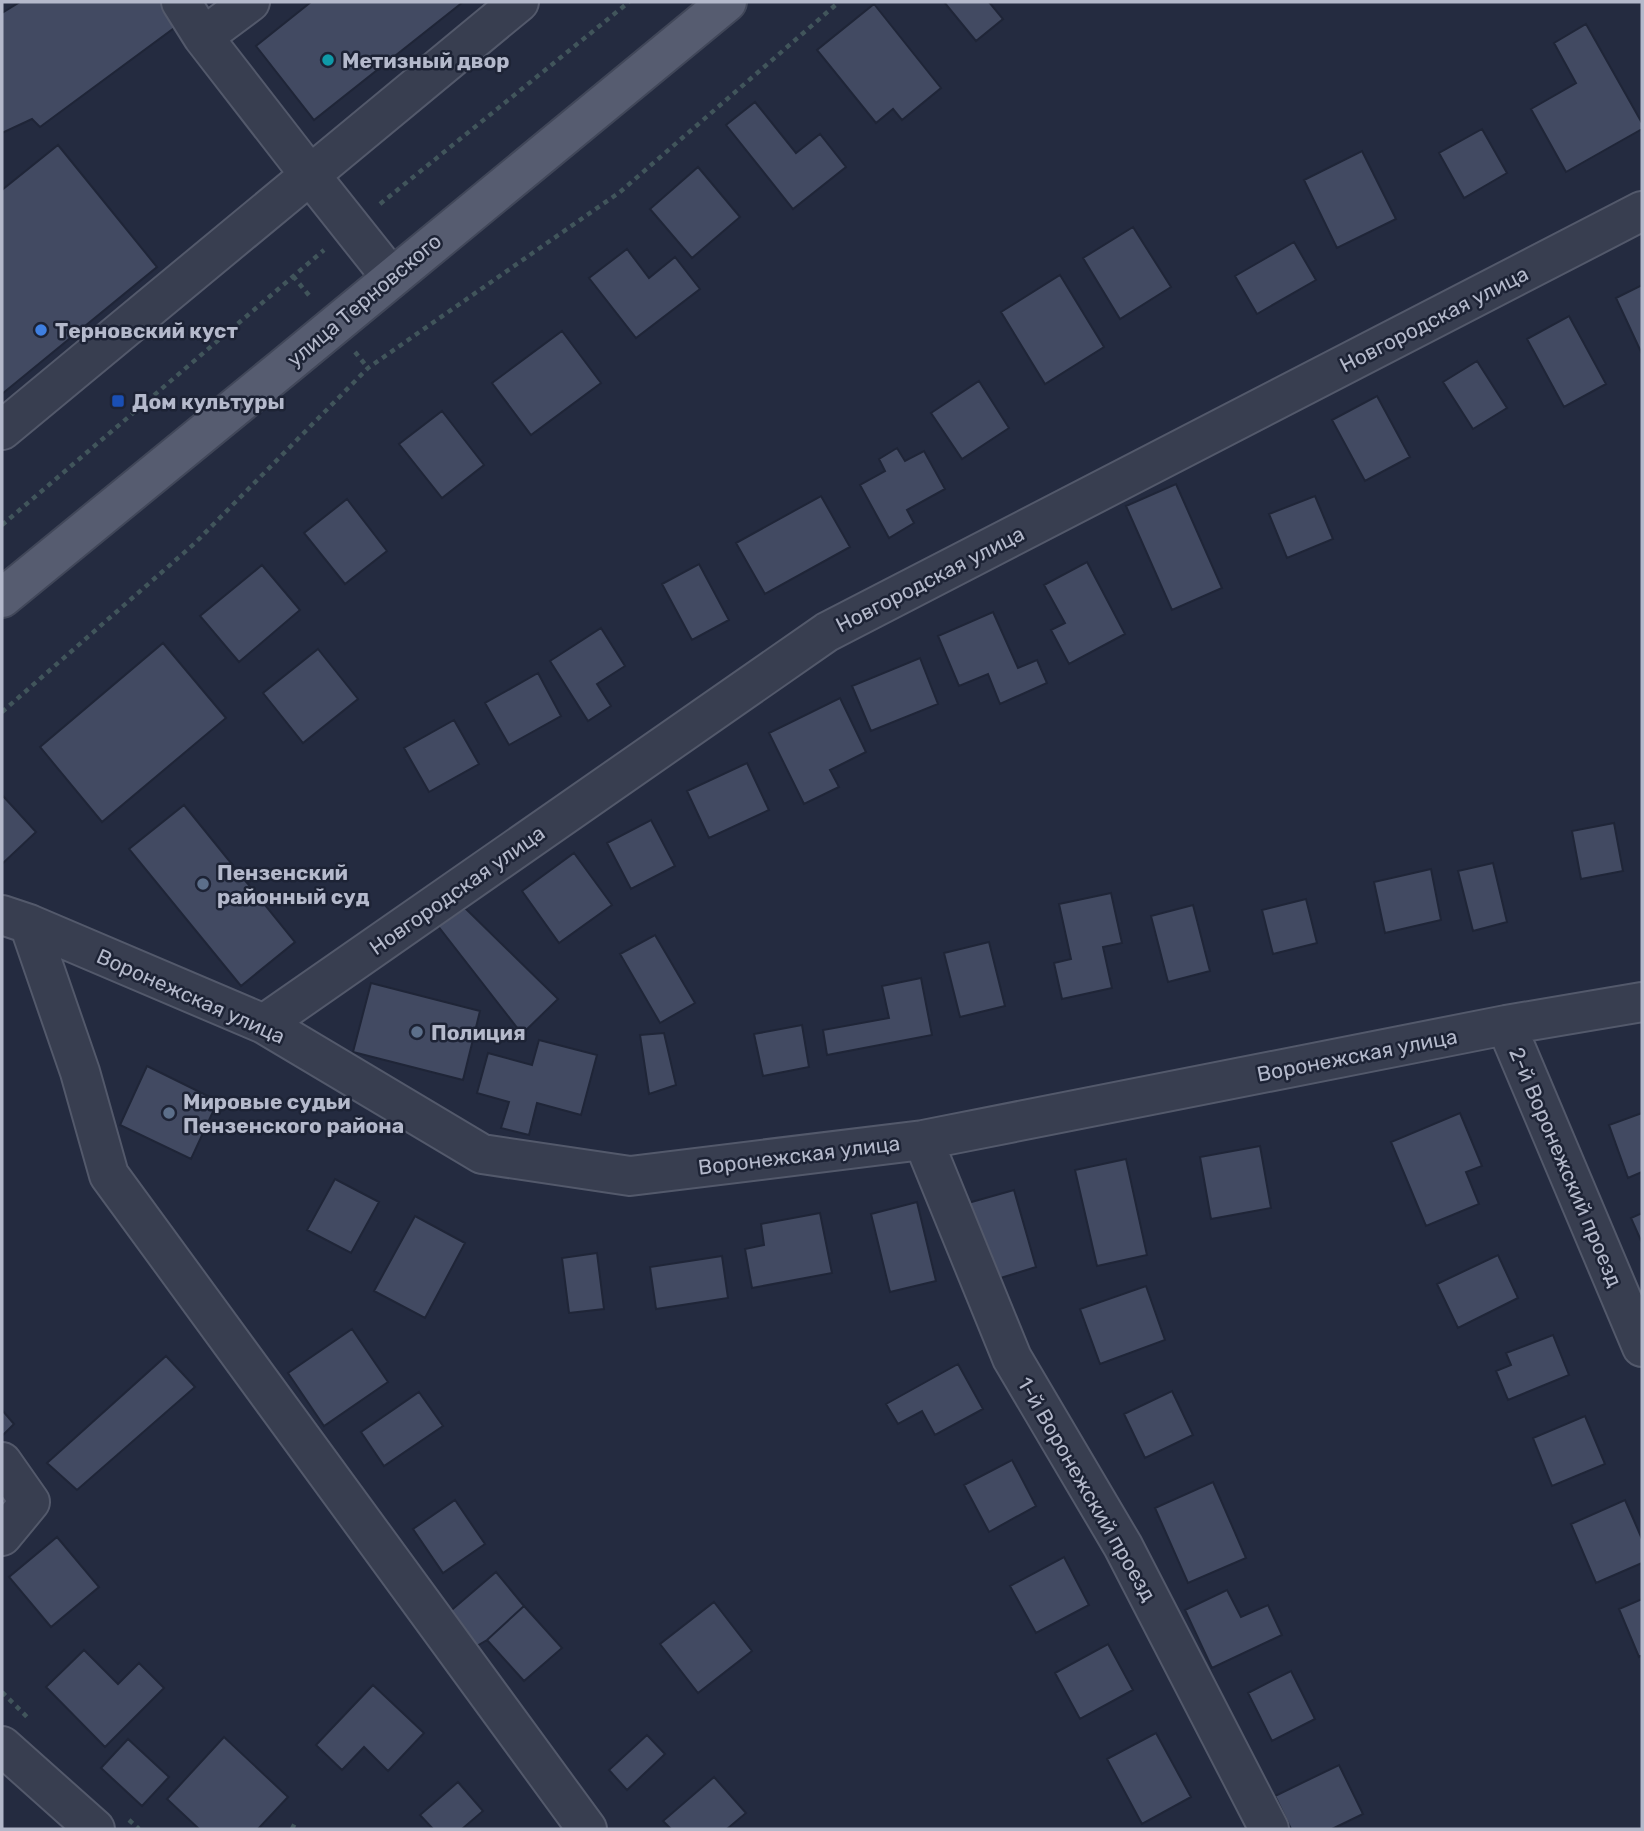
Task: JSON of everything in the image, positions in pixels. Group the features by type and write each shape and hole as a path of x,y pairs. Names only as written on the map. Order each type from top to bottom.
{"main road":[{"name":"улица Терновского","path":"2,598 391,277 709,7"}],"street":[{"path":"181,2 202,37 391,277"},
{"path":"202,37 250,2"},
{"path":"2,430 519,2"},
{"name":"Новгородская улица","path":"264,1024 827,632 1642,211"},
{"path":"15,920 80,1072 109,1175 587,1829"},
{"name":"Воронежская улица","path":"15,920 264,1024 482,1154 629,1177 923,1140 1642,1002"},
{"name":"2-й Воронежский проезд","path":"1506,1026 1642,1347"},
{"name":"1-й Воронежский проезд","path":"923,1140 1012,1358 1123,1546 1269,1829"},
{"path":"2,1462 30,1502 2,1536"},
{"path":"2,1746 95,1829"}],"path":[{"path":"2,525 351,227 629,2"},
{"path":"2,712 194,544 368,368 620,192 839,2"},
{"path":"292,1829 295,1823"}],"building":[{"path":"20,2 178,2 189,17 40,127 32,119 2,133 2,13"},
{"name":"Метизный двор","path":"311,2 463,2 314,120 256,46"},
{"path":"944,2 989,2 1003,19 976,41"},
{"path":"874,4 941,88 902,120 893,109 876,123 817,50"},
{"path":"1586,24 1642,123 1642,129 1566,172 1531,109 1576,83 1554,43"},
{"path":"755,102 796,153 820,134 846,167 793,209 726,125"},
{"path":"1482,129 1507,173 1464,198 1439,153"},
{"name":"Терновский куст","path":"58,145 157,267 2,394 2,190"},
{"path":"1362,151 1396,219 1337,248 1304,180"},
{"path":"698,167 740,217 692,258 650,209"},
{"path":"1133,227 1171,287 1120,319 1083,258"},
{"path":"1294,242 1316,280 1257,314 1235,276"},
{"path":"627,249 649,278 675,257 700,289 636,338 589,278"},
{"path":"1060,275 1104,347 1045,384 1001,312"},
{"path":"1642,285 1642,354 1616,298"},
{"path":"1569,316 1606,384 1564,407 1527,339"},
{"path":"562,331 601,383 531,435 492,383"},
{"path":"1477,361 1507,408 1473,429 1443,382"},
{"path":"979,381 1009,428 962,459 931,413"},
{"path":"1377,396 1410,457 1365,481 1332,420"},
{"path":"442,411 484,465 442,498 399,444"},
{"path":"897,448 905,461 924,451 945,489 907,510 914,523 889,538 860,485 885,471 879,459"},
{"path":"1176,484 1222,588 1172,610 1126,506"},
{"path":"821,496 850,547 765,594 736,543"},
{"path":"1315,496 1333,539 1287,558 1269,514"},
{"path":"347,499 387,551 345,584 304,533"},
{"path":"1087,562 1125,634 1069,664 1051,630 1065,623 1044,585"},
{"path":"699,564 729,620 692,640 662,584"},
{"path":"262,565 300,610 239,662 200,616"},
{"path":"993,612 1018,668 1037,660 1047,683 1000,704 988,674 959,686 938,636"},
{"path":"601,628 625,666 597,684 611,706 588,721 550,661"},
{"path":"163,643 226,718 102,822 40,747"},
{"path":"318,649 358,699 303,743 263,693"},
{"path":"920,658 938,704 871,731 852,686"},
{"path":"538,673 561,716 509,745 485,703"},
{"path":"840,698 866,752 830,770 839,787 804,804 769,733"},
{"path":"454,720 479,764 429,792 404,748"},
{"path":"747,763 769,810 709,838 687,791"},
{"path":"2,795 36,832 2,864"},
{"name":"Пензенский районный суд","path":"184,805 295,942 241,986 129,849"},
{"path":"651,820 675,866 631,889 607,843"},
{"path":"1614,823 1623,871 1581,879 1572,831"},
{"path":"574,853 612,905 559,943 522,891"},
{"path":"1493,863 1507,922 1473,931 1458,871"},
{"path":"1431,869 1441,920 1385,933 1374,882"},
{"path":"1111,893 1122,943 1103,947 1112,988 1062,999 1054,963 1071,959 1059,904"},
{"path":"1306,899 1317,943 1273,954 1262,910"},
{"path":"1193,905 1210,971 1168,982 1151,916"},
{"path":"465,908 558,999 522,1034 438,926"},
{"path":"655,935 695,1003 660,1023 620,954"},
{"path":"989,942 1005,1006 960,1017 944,953"},
{"path":"921,978 932,1035 827,1055 823,1030 889,1018 882,986"},
{"name":"Полиция","path":"371,983 480,1011 463,1080 353,1052"},
{"path":"802,1025 809,1067 763,1076 754,1034"},
{"path":"664,1033 676,1085 649,1094 640,1035"},
{"path":"539,1040 597,1055 581,1115 537,1103 529,1135 501,1128 509,1102 477,1093 488,1053 532,1065"},
{"name":"Мировые судьи Пензенского района","path":"147,1066 218,1101 191,1159 120,1125"},
{"path":"1460,1113 1482,1166 1466,1172 1479,1204 1426,1226 1391,1142"},
{"path":"1642,1113 1642,1172 1628,1178 1609,1125"},
{"path":"1260,1146 1271,1208 1211,1219 1200,1157"},
{"path":"1126,1159 1147,1255 1097,1266 1075,1170"},
{"path":"335,1179 379,1202 351,1253 307,1230"},
{"path":"1014,1190 1036,1267 991,1281 968,1203"},
{"path":"917,1202 936,1281 890,1292 871,1214"},
{"path":"820,1213 832,1273 752,1288 745,1249 764,1245 761,1224"},
{"path":"1642,1213 1642,1243 1631,1218"},
{"path":"415,1216 465,1243 425,1318 374,1291"},
{"path":"597,1253 604,1309 569,1313 562,1258"},
{"path":"1498,1255 1518,1298 1458,1328 1437,1284"},
{"path":"722,1256 728,1298 656,1309 650,1267"},
{"path":"1146,1286 1165,1340 1100,1364 1080,1309"},
{"path":"352,1329 388,1382 324,1426 288,1373"},
{"path":"1553,1335 1569,1375 1508,1400 1496,1371 1511,1365 1506,1353"},
{"path":"166,1356 195,1387 77,1490 47,1463"},
{"path":"958,1364 983,1409 935,1435 922,1411 898,1424 886,1404"},
{"path":"1172,1391 1193,1435 1145,1458 1124,1414"},
{"path":"419,1392 443,1426 384,1466 361,1432"},
{"path":"2,1410 14,1424 2,1436"},
{"path":"1585,1416 1605,1464 1552,1486 1533,1438"},
{"path":"1012,1460 1036,1506 989,1532 964,1485"},
{"path":"1213,1482 1246,1558 1188,1583 1155,1508"},
{"path":"455,1500 485,1544 443,1573 413,1529"},
{"path":"1625,1500 1642,1539 1642,1563 1596,1583 1571,1524"},
{"path":"57,1537 99,1587 51,1627 9,1577"},
{"path":"1064,1557 1089,1605 1036,1633 1010,1586"},
{"path":"496,1572 524,1606 487,1640 475,1647 447,1614"},
{"path":"1227,1590 1241,1617 1268,1605 1282,1635 1212,1668 1185,1610"},
{"path":"1642,1599 1642,1655 1639,1657 1619,1609"},
{"path":"714,1602 752,1651 698,1693 660,1644"},
{"path":"524,1606 562,1648 524,1681 487,1640"},
{"path":"1108,1644 1133,1690 1080,1719 1055,1673"},
{"path":"84,1650 118,1684 139,1663 164,1688 105,1747 46,1687"},
{"path":"1291,1671 1315,1719 1272,1741 1248,1693"},
{"path":"373,1685 424,1733 388,1771 364,1747 342,1770 316,1745"},
{"path":"1156,1733 1191,1797 1142,1824 1107,1759"},
{"path":"647,1735 665,1754 627,1790 609,1770"},
{"path":"224,1737 288,1797 258,1829 199,1829 167,1799"},
{"path":"128,1739 169,1777 142,1806 101,1768"},
{"path":"1339,1765 1363,1814 1332,1829 1291,1829 1275,1796"},
{"path":"714,1777 746,1813 727,1829 671,1829 663,1821"},
{"path":"458,1782 483,1811 462,1829 433,1829 420,1815"}],"place":[{"name":"Метизный двор","path":"328,60"},
{"name":"Терновский куст","path":"41,330"},
{"name":"Дом культуры","path":"118,401"},
{"name":"Пензенский районный суд","path":"203,884"},
{"name":"Полиция","path":"417,1032"},
{"name":"Мировые судьи Пензенского района","path":"169,1113"}]}
